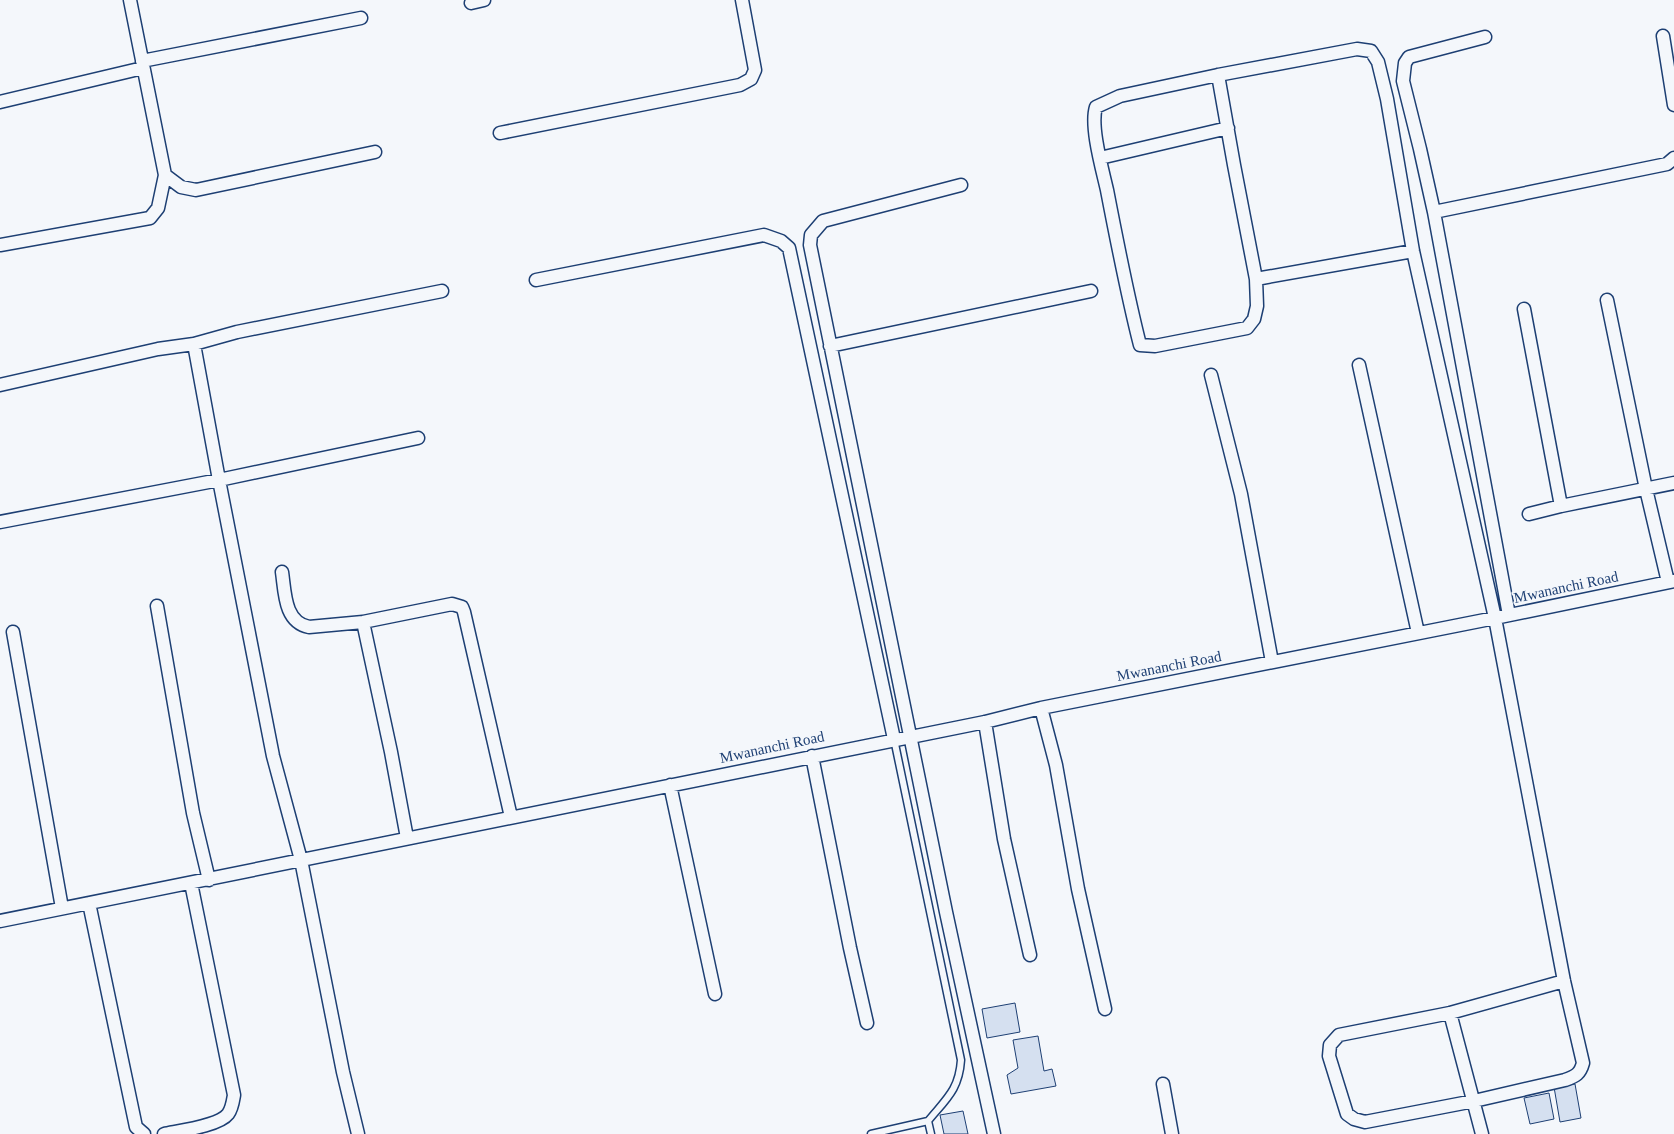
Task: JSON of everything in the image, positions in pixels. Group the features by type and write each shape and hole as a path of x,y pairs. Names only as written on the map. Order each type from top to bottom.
{"street":[{"path":"0,246 150,218 158,208 165,175 130,0"},
{"path":"471,3 484,0"},
{"path":"500,132 740,85 751,79 755,70 742,0"},
{"path":"0,102 142,65 361,18"},
{"path":"1663,36 1674,105"},
{"path":"1485,37 1410,57 1405,63 1403,81 1434,212 1510,615"},
{"path":"1218,74 1256,279 1257,306 1254,319 1247,328 1155,346 1140,345 1132,317 1100,158 1093,116 1096,106 1120,96 1218,74 1357,50 1371,51 1378,62 1386,99 1413,251 1495,618 1564,981 1584,1063 1581,1071 1576,1076 1565,1080 1474,1101 1365,1122 1354,1119 1347,1114 1329,1056 1330,1045 1339,1035 1450,1013 1564,981"},
{"path":"1100,158 1228,128"},
{"path":"165,175 181,188 196,190 375,152"},
{"path":"1434,212 1667,164 1674,158"},
{"path":"961,185 823,221 815,230 810,245 946,912 994,1134"},
{"path":"536,280 764,235 781,241 788,248 894,739"},
{"path":"1256,279 1413,251"},
{"path":"0,385 158,349 194,344 236,332 442,291"},
{"path":"830,346 1091,291"},
{"path":"1607,300 1646,489 1671,582"},
{"path":"1524,309 1561,506"},
{"path":"194,344 273,756 302,860 343,1072 358,1134"},
{"path":"1358,365 1418,633"},
{"path":"1211,375 1241,494 1272,662"},
{"path":"0,522 219,480 418,438"},
{"path":"1529,514 1674,483"},
{"path":"282,572 290,614 295,622 301,626 309,627 363,622 452,604 462,607 511,817"},
{"name":"Mwananchi Road","path":"0,921 985,722 1041,708 1671,582"},
{"path":"157,606 193,813 208,880"},
{"path":"363,622 407,838"},
{"path":"13,632 62,908"},
{"path":"1041,708 1056,765 1078,890 1105,1008"},
{"path":"985,722 1004,839 1030,955"},
{"path":"812,756 850,948 867,1023"},
{"path":"670,785 715,994"},
{"path":"164,1134 216,1122 227,1115 234,1095 191,883"},
{"path":"89,903 136,1127 144,1134"},
{"path":"1450,1013 1482,1134"},
{"path":"1163,1084 1172,1134"}],"lane":[{"path":"870,1134 928,1121 956,1088 960,1075 961,1060 894,739"},
{"path":"928,1121 931,1134"}],"building":[{"path":"1015,1003 1020,1032 987,1038 982,1009"},
{"path":"1038,1036 1044,1071 1052,1069 1056,1086 1011,1094 1007,1075 1018,1068 1013,1040"},
{"path":"1575,1084 1581,1118 1560,1122 1554,1087"},
{"path":"1549,1093 1554,1119 1530,1124 1524,1098"},
{"path":"963,1111 968,1134 944,1134 940,1115"}]}
